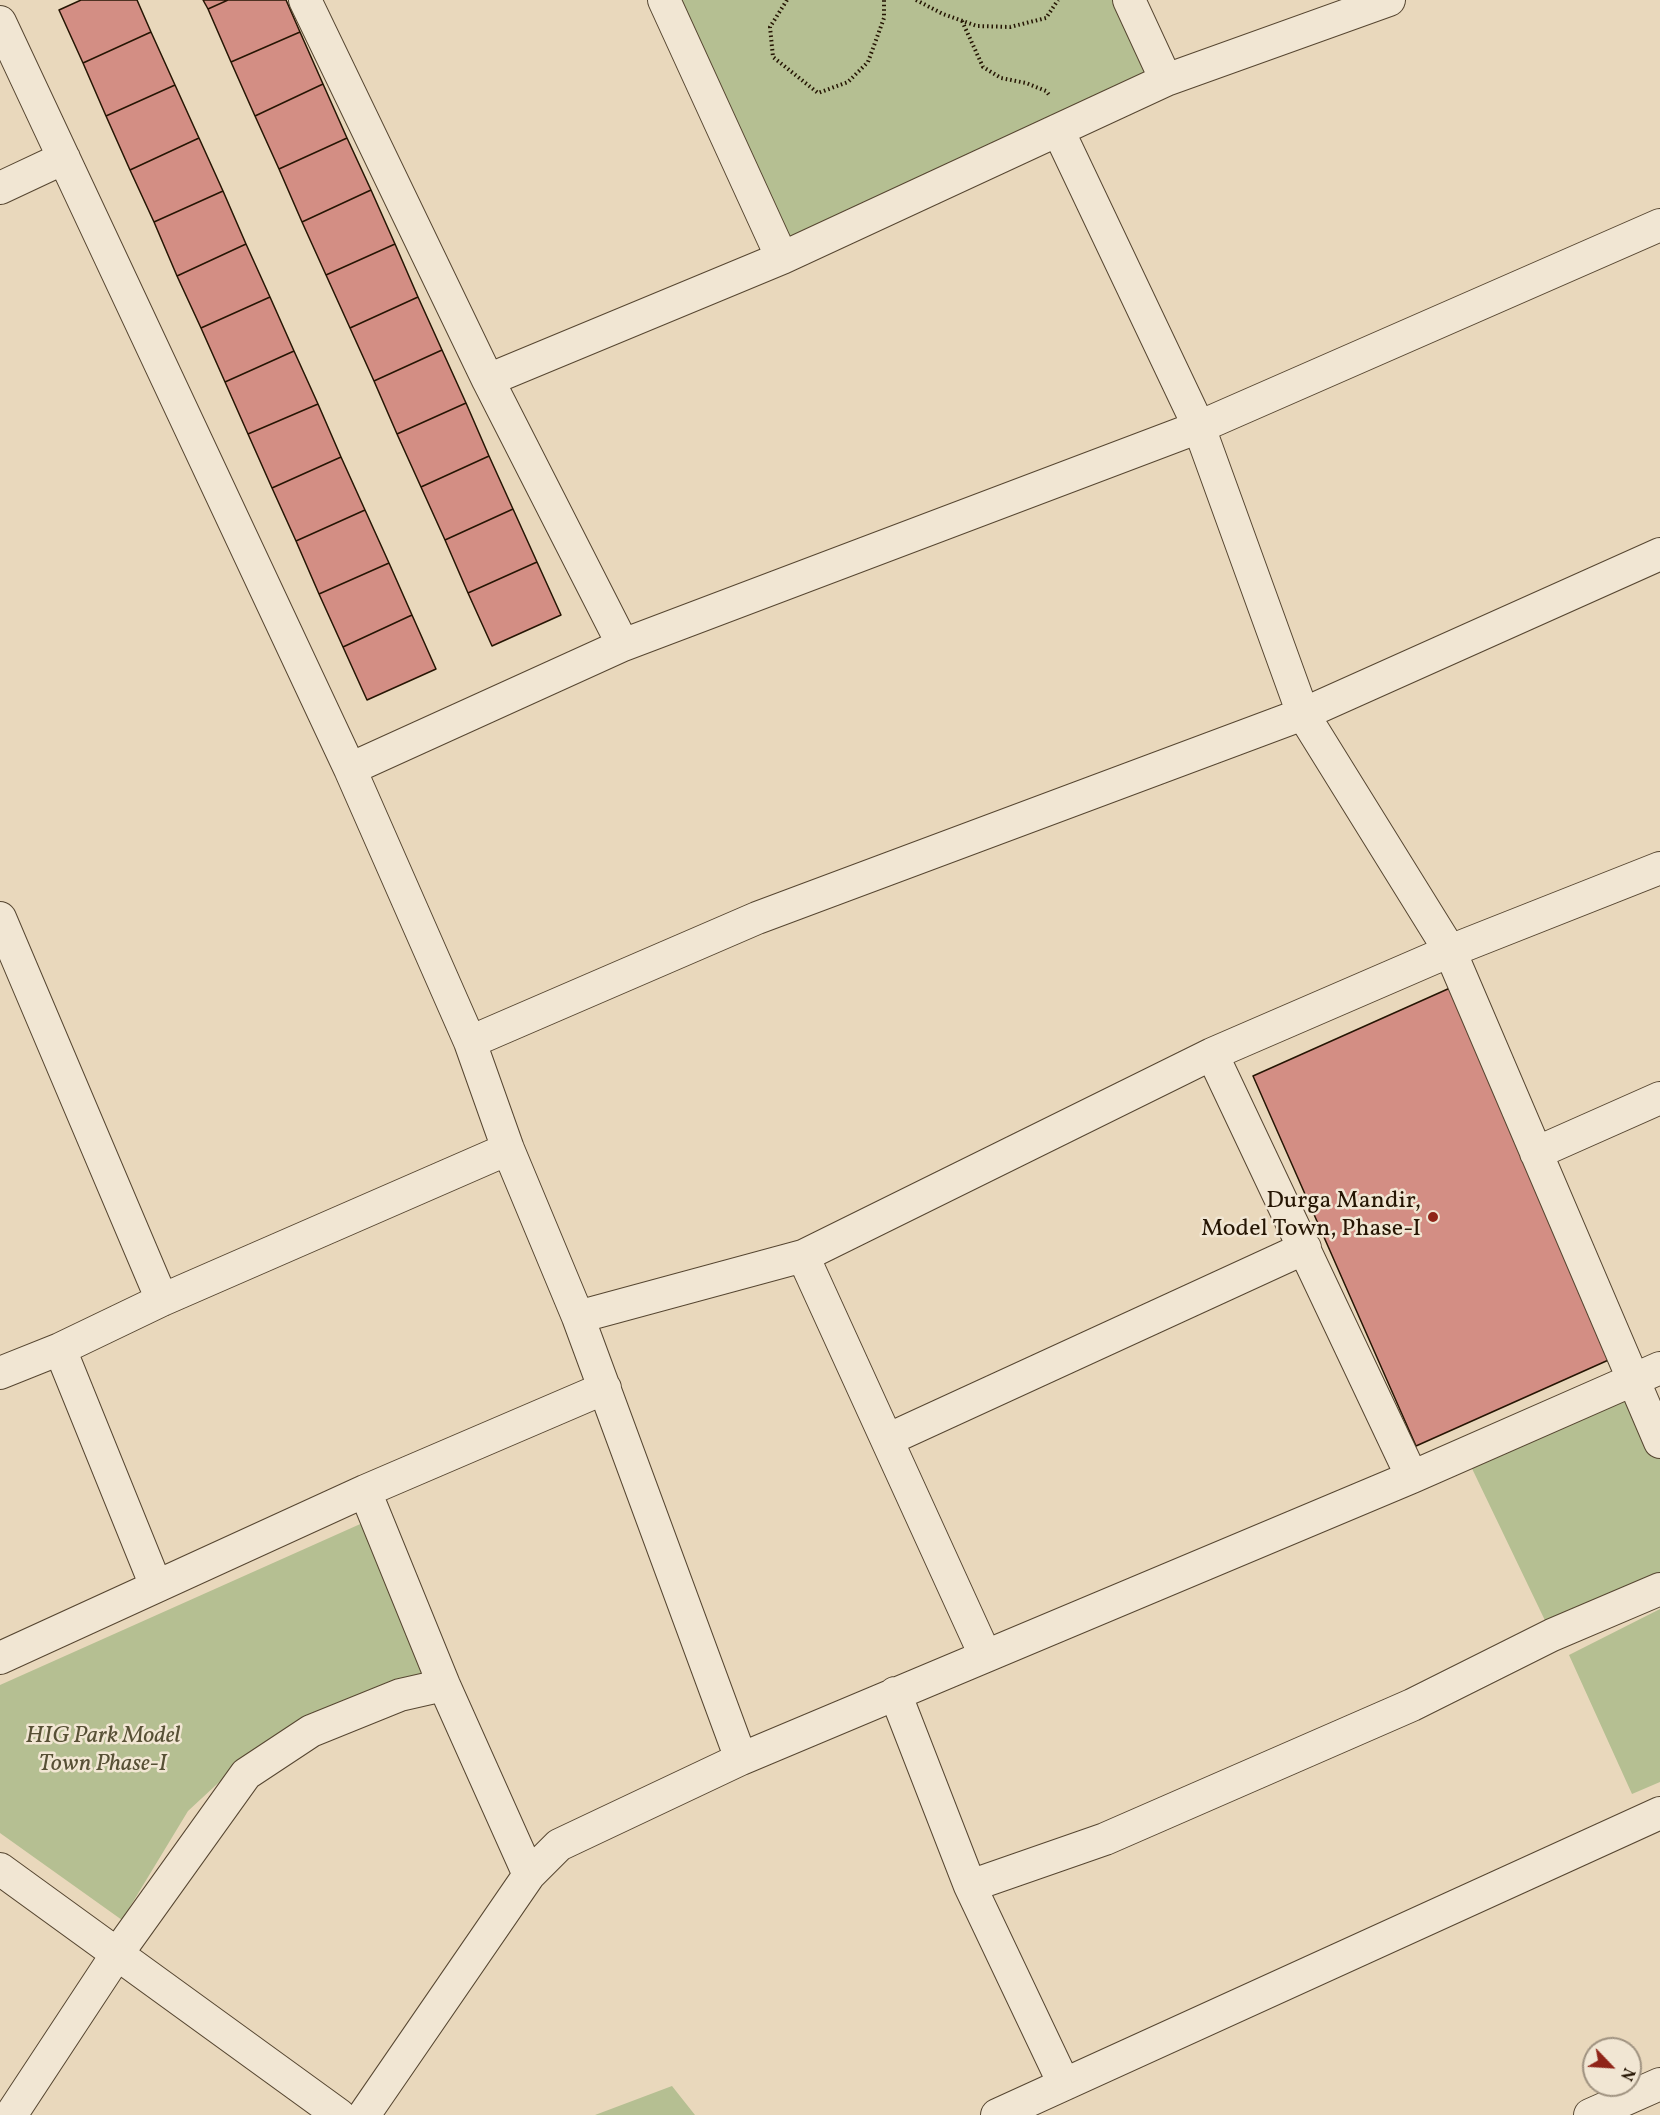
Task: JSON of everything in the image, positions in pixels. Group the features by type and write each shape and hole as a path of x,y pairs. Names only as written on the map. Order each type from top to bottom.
{"street":[{"path":"305,0 488,380 623,645"},
{"path":"664,0 782,258"},
{"path":"1129,0 1166,80"},
{"path":"488,380 782,258 1166,80 1389,0"},
{"path":"0,22 350,769 470,1042 508,1149 605,1388 741,1759"},
{"path":"1062,128 1199,427 1303,714 1450,951 1536,1153 1647,1374 1660,1442"},
{"path":"0,188 64,158"},
{"path":"350,769 623,645 1199,427 1660,225"},
{"path":"470,1042 757,918 1303,714 1660,554"},
{"path":"578,1317 803,1256 1212,1054 1450,951 1660,868"},
{"path":"0,918 162,1300"},
{"path":"1212,1054 1412,1477"},
{"path":"1536,1153 1660,1098"},
{"path":"0,1373 60,1349 162,1300 508,1149"},
{"path":"887,1440 1305,1248"},
{"path":"803,1256 985,1655"},
{"path":"60,1349 156,1586"},
{"path":"364,2115 529,1875 559,1845 741,1759 1412,1477 1647,1374"},
{"path":"0,1658 366,1491 605,1388"},
{"path":"366,1491 444,1685 529,1875"},
{"path":"970,1886 1105,1839 1412,1705 1552,1635 1660,1589"},
{"path":"11,2115 117,1954 246,1774 311,1731 400,1695 444,1685"},
{"path":"895,1693 970,1886 1064,2084"},
{"path":"997,2115 1031,2108 1064,2084 1660,1814"},
{"path":"0,1869 339,2115"},
{"path":"1590,2115 1660,2084"}],"path":[{"path":"787,0 770,27 773,57 818,93 848,82 868,62 884,18 884,0"},
{"path":"916,0 943,14 977,26 1010,27 1046,18 1058,0"},
{"path":"962,21 983,67 1001,78 1026,83 1046,91 1057,105 1062,128"}],"green space":[{"path":"664,0 1129,0 1166,80 782,258"},
{"path":"1631,1374 1660,1442 1660,1589 1552,1635 1465,1454"},
{"name":"HIG Park Model Town Phase-I","path":"367,1521 427,1675 256,1748 188,1811 122,1920 0,1833 0,1685"},
{"path":"1660,1609 1660,1782 1632,1794 1569,1655"},
{"path":"672,2086 695,2115 595,2115"}],"building":[{"path":"81,0 137,0 151,32 83,63 59,10"},
{"path":"203,0 228,0 208,9"},
{"path":"228,0 286,0 300,32 231,62 208,9"},
{"path":"151,32 175,85 106,116 83,63"},
{"path":"300,32 323,84 255,116 231,62"},
{"path":"323,84 347,138 279,169 255,116"},
{"path":"175,85 199,138 130,170 106,116"},
{"path":"199,138 223,191 154,222 130,170"},
{"path":"347,138 371,190 302,222 279,169"},
{"path":"371,190 395,244 326,275 302,222"},
{"path":"223,191 246,244 177,276 154,222"},
{"path":"246,244 270,297 201,328 177,276"},
{"path":"395,244 418,297 350,328 326,275"},
{"path":"270,297 294,351 225,382 201,328"},
{"path":"418,297 442,350 374,381 350,328"},
{"path":"442,350 466,403 397,434 374,381"},
{"path":"294,351 318,404 248,434 225,382"},
{"path":"466,403 489,456 421,487 397,434"},
{"path":"318,404 341,457 272,488 248,434"},
{"path":"489,456 513,509 445,540 421,487"},
{"path":"341,457 365,510 296,541 272,488"},
{"path":"513,509 537,562 468,593 445,540"},
{"path":"365,510 389,563 319,594 296,541"},
{"path":"537,562 561,615 492,646 468,593"},
{"path":"389,563 412,615 343,647 319,594"},
{"path":"412,615 436,669 367,700 343,647"},
{"name":"Durga Mandir, Model Town, Phase-I","path":"1450,988 1613,1358 1416,1446 1253,1076"}],"place":[{"name":"Durga Mandir, Model Town, Phase-I","path":"1433,1217"}]}
